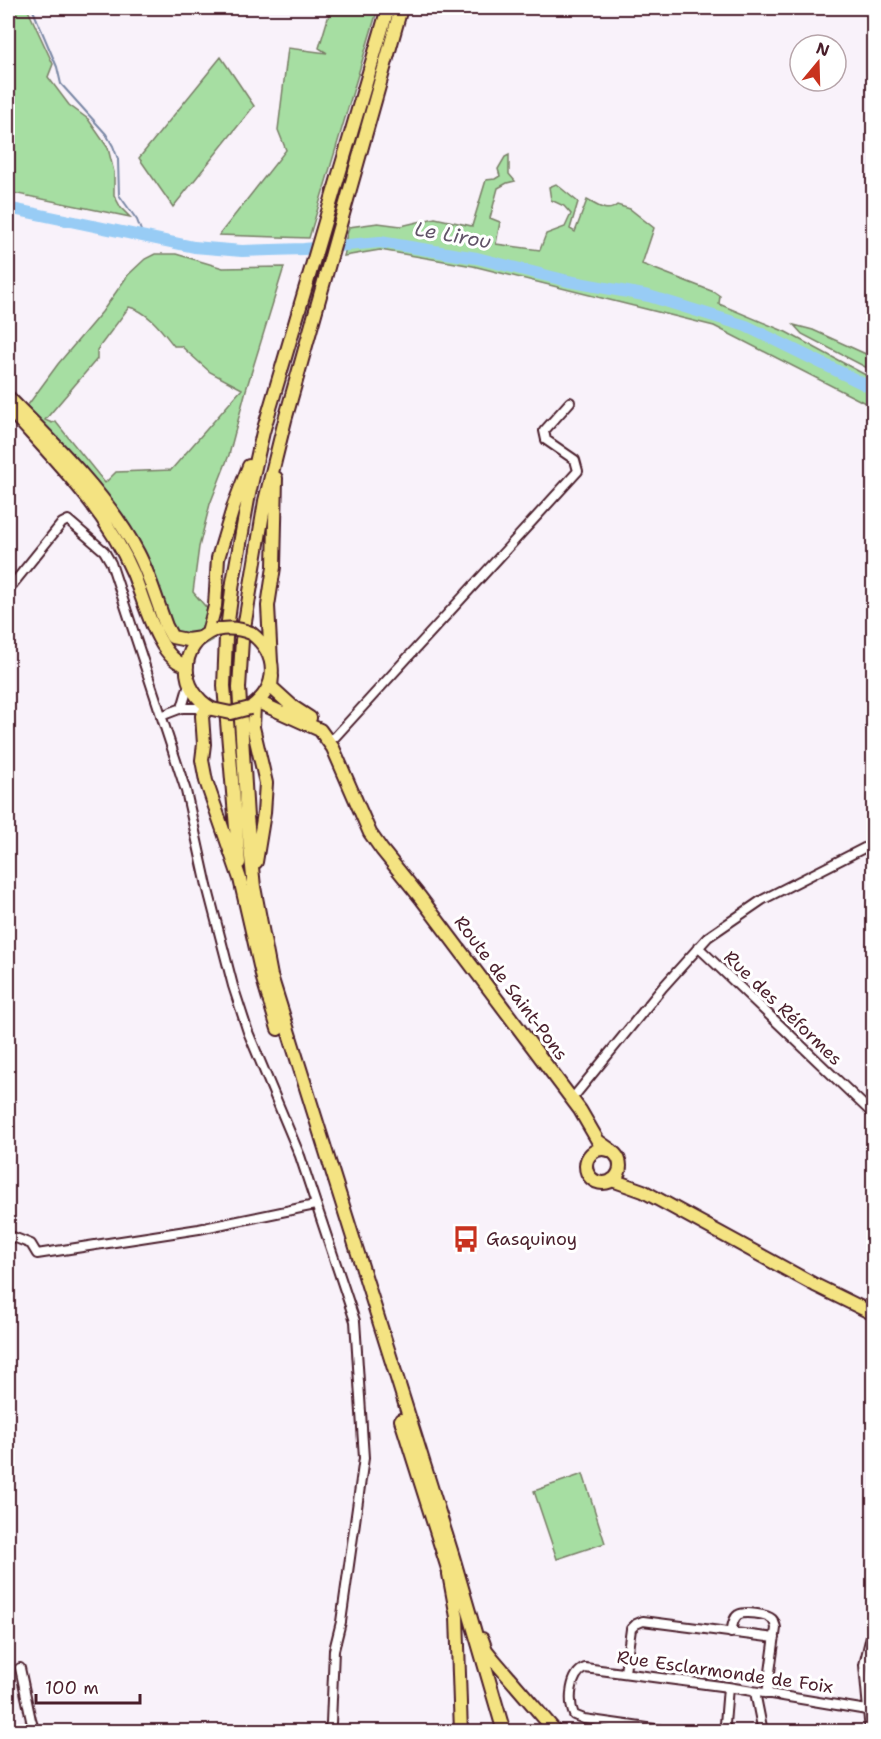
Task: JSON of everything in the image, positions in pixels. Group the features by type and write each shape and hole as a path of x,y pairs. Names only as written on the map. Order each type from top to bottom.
{"main road":[{"path":"240,879 224,686 226,637 233,582 249,494 264,432 388,8"},
{"path":"401,8 285,420 265,501 250,582 242,640 239,688 254,887 271,976 453,1557 504,1731"},
{"path":"8,397 68,460 111,510 124,529 138,553 172,637 187,640 228,628 240,629 251,633 264,646 272,668"},
{"path":"8,407 72,479 105,522 122,548 159,640 174,658 187,665"},
{"path":"264,432 234,505 218,558 215,606 209,633 194,645 187,665 189,684 194,695 208,707 231,713 254,705 270,684 272,668 268,606 274,567 276,468 285,420"},
{"name":"Route de Saint-Pons","path":"272,668 271,687 293,707 325,728 370,833 580,1110 598,1142 612,1151"},
{"path":"254,705 253,727 266,783 254,887"},
{"name":"Route de Saint-Pons","path":"254,705 320,730 331,739"},
{"path":"208,707 202,716 204,771 240,879 262,979 499,1731"},
{"name":"Route de Saint-Pons","path":"571,1099 589,1141 589,1155"},
{"path":"600,1149 612,1151 618,1158 620,1166 618,1174 607,1183 597,1183 588,1176 585,1165 589,1155 600,1149"},
{"path":"620,1166 644,1191"},
{"path":"612,1180 644,1191 815,1286 873,1314"},
{"path":"815,1286 873,1307"},
{"path":"453,1557 486,1650 556,1731"},
{"path":"449,1574 457,1617 462,1731"}],"street":[{"path":"331,739 578,471 575,460 546,440 544,431 570,402"},
{"path":"8,590 64,521 72,522 104,551 111,563 186,791 207,886 233,986 248,1032 300,1156 356,1321 364,1458 341,1622 334,1650 331,1723 328,1731"},
{"path":"182,708 189,684"},
{"path":"161,716 182,708 208,707"},
{"path":"571,1099 663,987 708,937 762,900 873,843"},
{"name":"Rue des Réformes","path":"698,947 873,1115"},
{"path":"8,1235 31,1244 38,1254 199,1229 315,1205"},
{"path":"730,1633 735,1618 739,1614 768,1616 772,1619 776,1628 767,1694"},
{"path":"625,1672 631,1629 643,1622 775,1638"},
{"path":"870,1731 864,1665 873,1624"},
{"path":"20,1668 35,1731"},
{"name":"Rue Esclarmonde de Foix","path":"676,1731 584,1719 574,1715 571,1707 574,1677 585,1668 625,1672 867,1710"},
{"path":"721,1731 725,1724 728,1687"},
{"path":"755,1692 761,1730"}],"green space":[{"path":"8,8 27,8 53,64 48,77 69,105 88,119 108,148 114,172 114,195 121,208 130,217 8,192"},
{"path":"331,8 378,8 309,238 219,235 286,150 278,130 288,48 327,53 319,48"},
{"path":"221,57 254,106 173,207 139,158"},
{"path":"509,155 509,174 515,181 498,188 490,218 500,222 496,244 540,250 546,234 565,227 571,214 564,206 551,200 549,187 556,184 578,202 570,229 575,232 587,200 606,209 617,205 630,209 654,228 642,264 714,292 720,296 719,304 786,332 873,379 873,387 758,329 717,314 647,294 467,253 381,240 345,242 349,227 378,223 401,226 435,218 472,226 486,180 500,176 498,169 505,157"},
{"path":"381,245 477,261 572,285 648,300 757,334 873,393 873,407 714,326 473,266 380,250 344,256 346,247"},
{"path":"155,254 176,254 223,268 284,267 246,390 229,455 210,504 199,547 193,592 223,627 213,640 201,647 173,634 142,556 25,409 58,364 102,312 128,275 145,259","holes":["129,307 136,309 154,323 174,346 181,346 210,372 242,389 171,470 116,472 105,483 55,421 52,423 45,420 97,359 97,350"]},
{"path":"794,325 813,330 868,355 873,358 873,371 802,334"},
{"path":"583,1474 605,1543 557,1559 534,1491"}],"waterway":[{"path":"32,8 57,67 61,84 106,134 113,146 118,159 119,195 137,220 143,236"},
{"name":"Le Lirou","path":"8,208 194,247 242,251 304,249 380,242 477,258 568,281 649,296 746,326 874,389"}],"place":[{"name":"Gasquinoy","path":"466,1239"}]}
